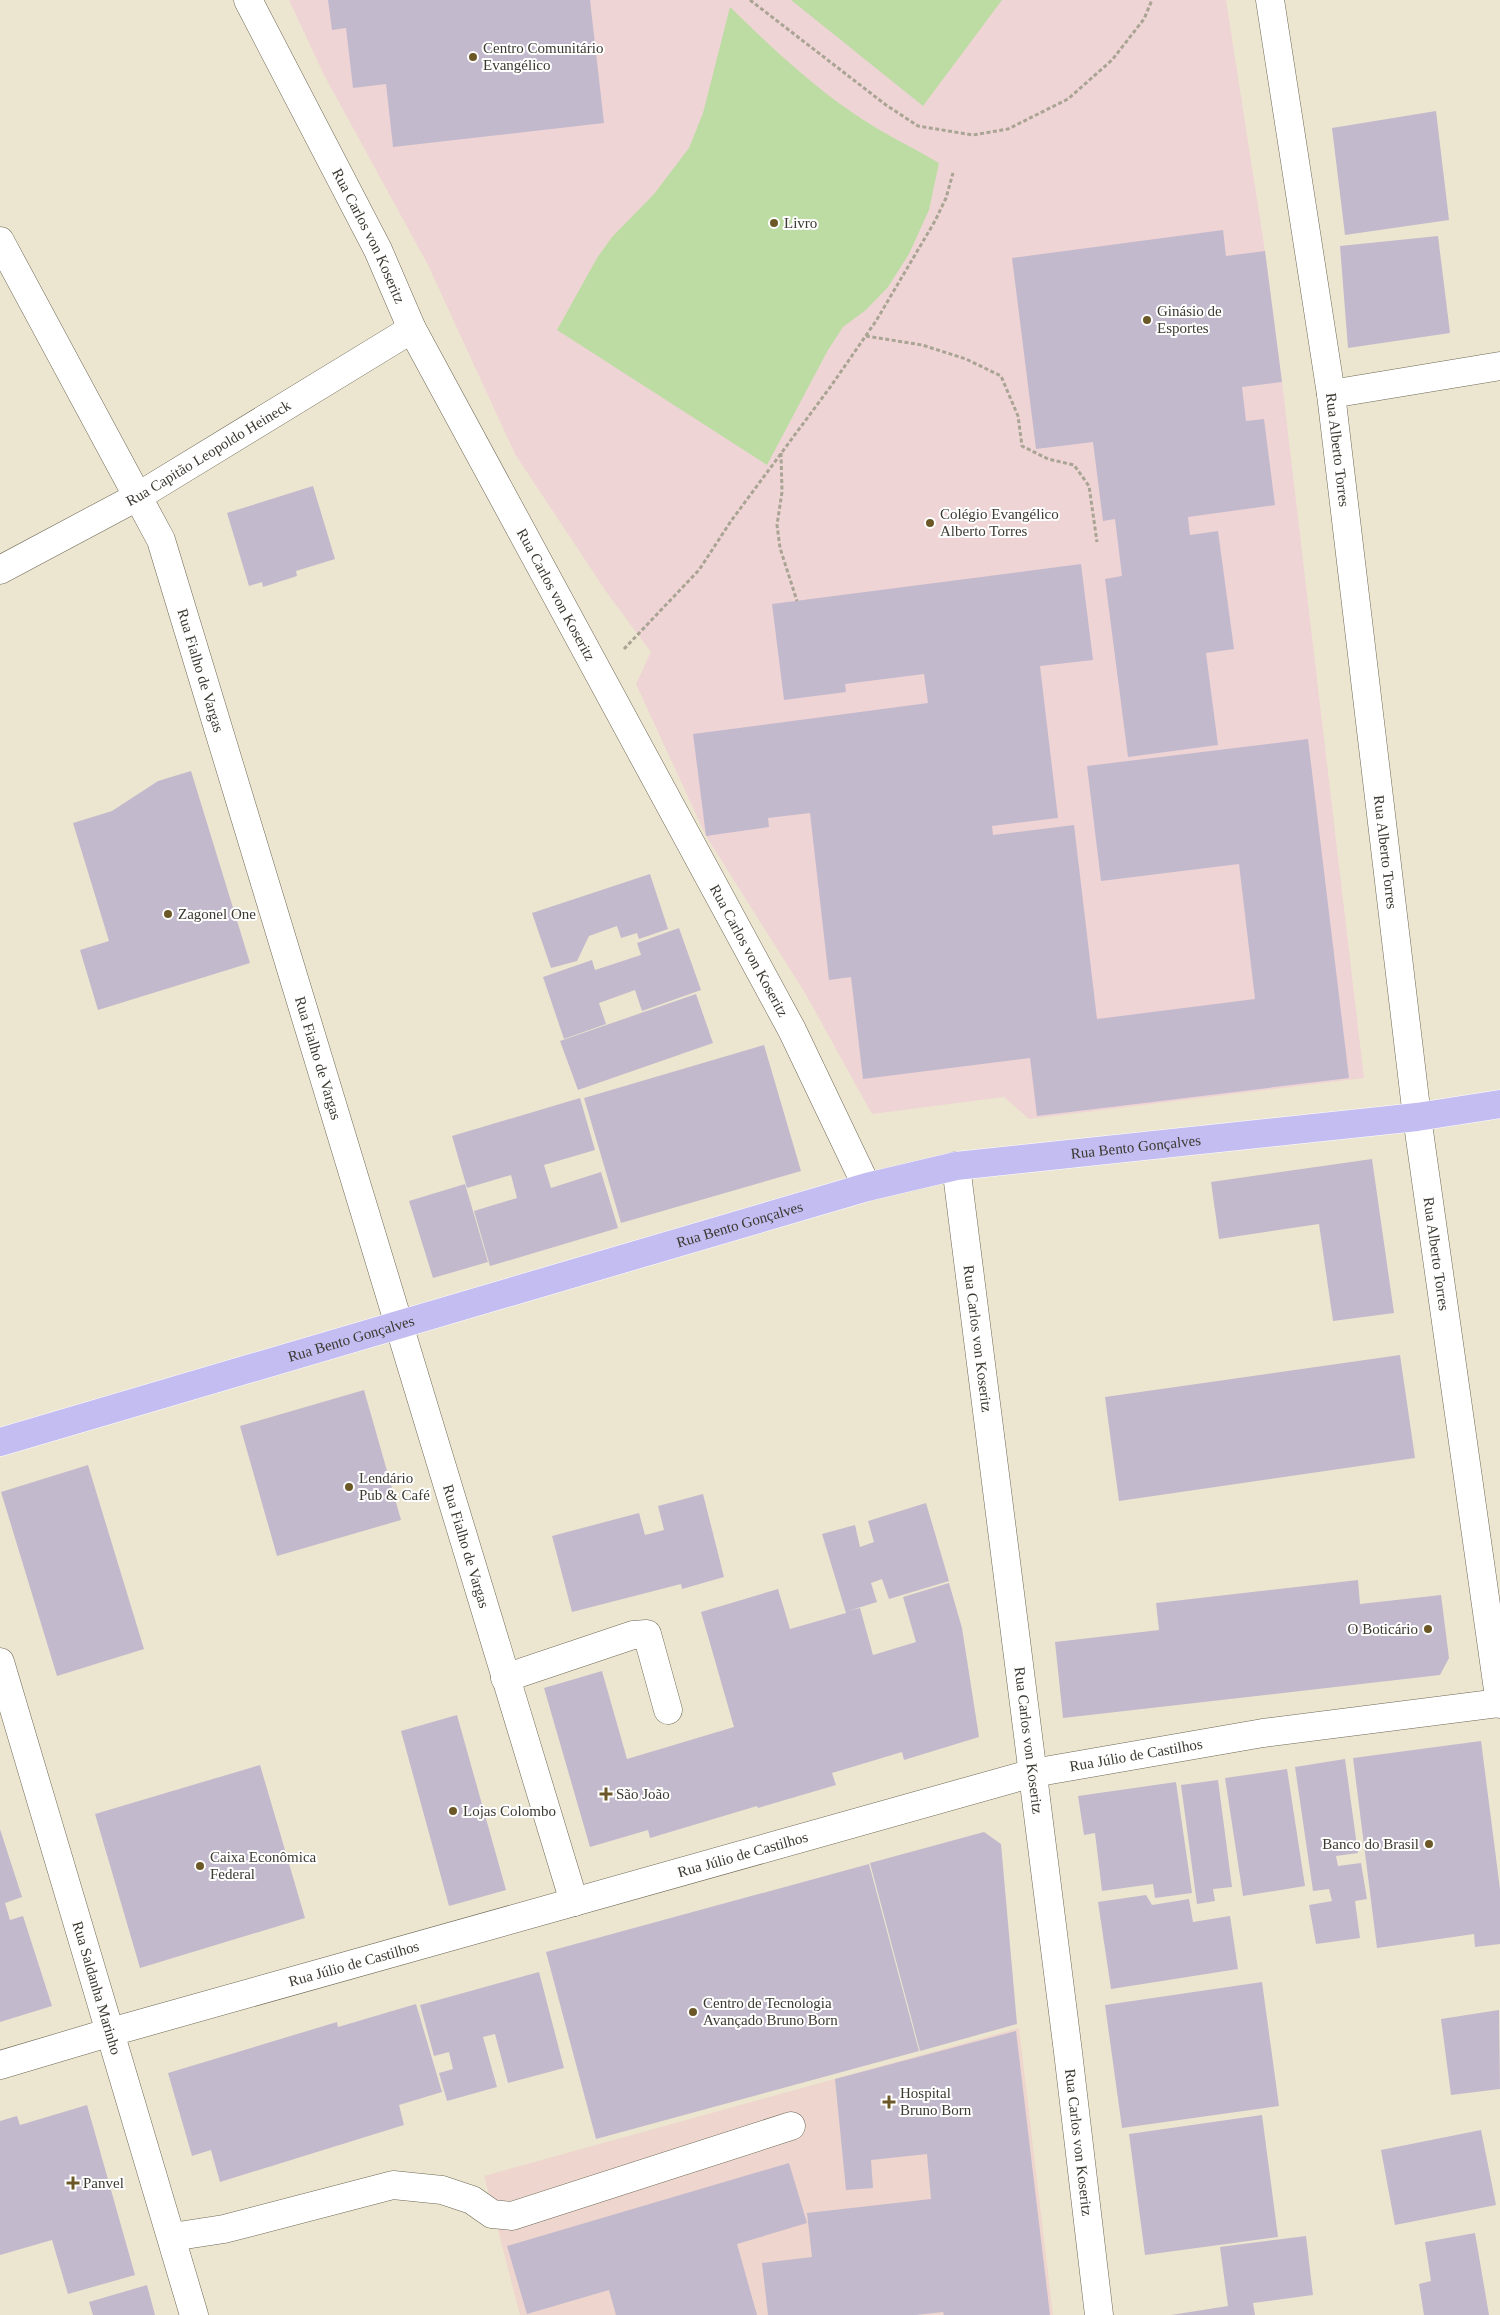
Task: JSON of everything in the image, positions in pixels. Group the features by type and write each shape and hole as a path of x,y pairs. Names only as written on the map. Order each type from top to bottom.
{"main road":[{"name":"Rua Bento Gonçalves","path":"0,1442 867,1187 956,1166 1417,1117 1500,1104"}],"street":[{"name":"Rua Carlos von Koseritz","path":"248,0 378,250 412,329 792,1030 867,1187"},
{"name":"Rua Alberto Torres","path":"1270,0 1331,394 1417,1117 1500,1704"},
{"name":"Rua Fialho de Vargas","path":"0,241 161,540 574,1902"},
{"name":"Rua Capitão Leopoldo Heineck","path":"0,570 137,497 412,329"},
{"path":"1331,394 1500,366"},
{"name":"Rua Carlos von Koseritz","path":"956,1166 1068,2052 1099,2315"},
{"path":"505,1678 633,1635 647,1634 668,1710"},
{"name":"Rua Saldanha Marinho","path":"0,1662 194,2315"},
{"name":"Rua Júlio de Castilhos","path":"0,2065 110,2032 1033,1773 1263,1733 1500,1704"},
{"path":"172,2237 224,2229 393,2185 442,2190 472,2200 492,2214 512,2216 792,2126"}],"path":[{"path":"750,0 886,105 918,126 973,135 1008,129 1068,100 1112,60 1144,19 1152,0"},
{"path":"600,676 699,570 731,521 866,336 935,220 946,198 953,173"},
{"path":"866,336 922,345 966,359 1001,376 1018,416 1022,446 1048,458 1074,465 1089,486 1097,542"},
{"path":"781,453 782,492 776,525 780,548 797,601"}],"shaded area":[{"name":"Colégio Evangélico Alberto Torres","path":"289,0 1226,0 1265,251 1282,382 1364,1078 1029,1119 1004,1097 872,1114 805,993 706,836 636,684 651,652 607,593 515,454 428,265 324,75"},
{"name":"Hospital Bruno Born","path":"1019,2028 1053,2315 520,2315 484,2176"}],"green space":[{"path":"791,0 1002,0 923,106"},
{"name":"Livro","path":"730,7 777,52 844,107 871,125 939,163 929,210 909,254 888,287 866,310 843,327 828,350 767,465 557,330 597,258 612,237 654,194 689,148 703,113"}],"building":[{"name":"Centro Comunitário Evangélico","path":"328,0 590,0 604,123 393,147 386,84 353,88 346,28 332,30"},
{"path":"1436,111 1449,220 1345,235 1332,128"},
{"path":"1223,230 1226,256 1265,251 1282,382 1242,387 1246,421 1264,419 1275,505 1188,517 1190,535 1218,531 1234,649 1206,653 1218,745 1128,757 1105,579 1122,576 1115,519 1103,521 1093,442 1036,449 1012,258"},
{"path":"1438,236 1450,333 1348,348 1340,246"},
{"path":"313,486 335,559 296,571 297,576 263,587 262,582 249,586 227,513"},
{"path":"1081,564 1093,660 1040,666 1058,818 992,826 993,835 1074,825 1097,1019 1255,999 1239,864 1101,881 1087,766 1308,739 1349,1078 1037,1116 1030,1058 863,1079 851,977 829,980 810,813 768,818 769,827 706,836 693,734 928,703 924,674 845,684 846,692 784,700 772,604"},
{"name":"Zagonel One","path":"191,771 250,963 98,1010 80,950 109,941 73,823 112,811 158,781"},
{"path":"650,874 668,929 639,939 637,933 621,938 617,926 589,936 577,961 551,968 532,913"},
{"path":"679,928 701,990 642,1011 635,990 599,1003 606,1024 564,1039 543,977 592,960 595,970 641,955 637,943"},
{"path":"696,994 713,1043 578,1090 560,1041"},
{"path":"764,1045 801,1171 621,1223 584,1098"},
{"path":"580,1098 595,1150 544,1165 551,1188 601,1172 618,1228 490,1266 474,1211 517,1198 511,1175 467,1188 452,1136"},
{"path":"1372,1159 1394,1313 1333,1321 1319,1224 1219,1239 1211,1182"},
{"path":"465,1184 488,1262 433,1278 409,1201"},
{"path":"1400,1355 1415,1458 1119,1501 1105,1397"},
{"path":"364,1390 401,1520 277,1556 240,1426"},
{"path":"88,1465 144,1649 57,1676 1,1492"},
{"path":"703,1494 724,1577 682,1589 681,1584 572,1612 552,1536 639,1513 645,1535 664,1530 658,1506"},
{"path":"926,1503 949,1581 889,1599 882,1579 871,1583 877,1602 848,1611 860,1608 873,1655 916,1642 903,1597 949,1583 962,1628 979,1737 904,1760 902,1752 832,1773 836,1785 758,1808 757,1806 650,1838 648,1830 590,1847 544,1688 602,1671 627,1759 734,1727 701,1612 778,1589 790,1629 846,1613 822,1534 855,1525 860,1547 874,1542 868,1521"},
{"path":"1358,1580 1360,1604 1441,1595 1449,1658 1440,1675 1063,1718 1055,1642 1159,1630 1156,1603"},
{"name":"Lojas Colombo","path":"457,1715 506,1890 449,1906 401,1731"},
{"name":"Banco do Brasil","path":"1481,1741 1500,1889 1500,1944 1475,1947 1474,1934 1377,1948 1353,1758"},
{"path":"1345,1759 1358,1853 1336,1856 1338,1866 1361,1863 1367,1899 1355,1901 1360,1938 1316,1944 1309,1905 1332,1901 1329,1889 1313,1891 1295,1767"},
{"name":"Caixa Econômica Federal","path":"260,1765 305,1918 140,1968 95,1814"},
{"path":"1287,1769 1305,1886 1243,1896 1225,1778"},
{"path":"1218,1780 1232,1887 1213,1889 1215,1901 1197,1904 1181,1785"},
{"path":"1176,1782 1192,1893 1155,1898 1153,1884 1102,1891 1095,1833 1084,1835 1078,1796"},
{"path":"0,1829 22,1897 5,1903 10,1920 23,1916 52,2006 0,2022"},
{"path":"984,1832 1001,1844 1017,2024 920,2051 870,1863"},
{"name":"Centro de Tecnologia Avançado Bruno Born","path":"869,1864 919,2051 596,2139 546,1952"},
{"path":"1146,1895 1152,1905 1189,1899 1193,1922 1230,1916 1238,1969 1111,1989 1098,1902"},
{"path":"539,1972 564,2068 508,2083 495,2034 483,2037 497,2087 447,2101 439,2073 453,2069 449,2052 434,2056 420,2005"},
{"path":"1262,1982 1279,2106 1122,2128 1105,2005"},
{"path":"416,2004 442,2092 399,2105 404,2125 220,2182 211,2150 192,2156 168,2073 337,2022 338,2027"},
{"path":"1499,2010 1500,2089 1451,2095 1441,2019"},
{"path":"1016,2031 1050,2315 944,2315 943,2312 916,2315 768,2315 762,2263 812,2257 807,2213 931,2199 927,2154 871,2160 873,2188 846,2190 835,2079"},
{"name":"Panvel","path":"87,2105 135,2275 68,2294 52,2240 0,2255 0,2121 17,2116 20,2125"},
{"path":"1262,2115 1278,2237 1145,2255 1129,2134"},
{"path":"1481,2130 1496,2205 1395,2225 1381,2150"},
{"path":"789,2163 807,2223 737,2244 757,2315 616,2315 609,2290 527,2314 507,2246"},
{"path":"1475,2233 1489,2315 1424,2315 1419,2284 1431,2281 1425,2242"},
{"path":"1306,2236 1313,2295 1253,2303 1255,2315 1171,2315 1228,2306 1220,2247"},
{"path":"147,2285 155,2315 93,2315 89,2302"}],"place":[{"name":"Centro Comunitário Evangélico","path":"473,57"},
{"name":"Livro","path":"774,223"},
{"name":"Ginásio de Esportes","path":"1147,320"},
{"name":"Colégio Evangélico Alberto Torres","path":"930,523"},
{"name":"Zagonel One","path":"168,914"},
{"name":"Lendário Pub & Café","path":"349,1487"},
{"name":"O Boticário","path":"1428,1629"},
{"name":"São João","path":"606,1794"},
{"name":"Lojas Colombo","path":"453,1811"},
{"name":"Banco do Brasil","path":"1429,1844"},
{"name":"Caixa Econômica Federal","path":"200,1866"},
{"name":"Centro de Tecnologia Avançado Bruno Born","path":"693,2012"},
{"name":"Hospital Bruno Born","path":"889,2102"},
{"name":"Panvel","path":"73,2183"}]}
